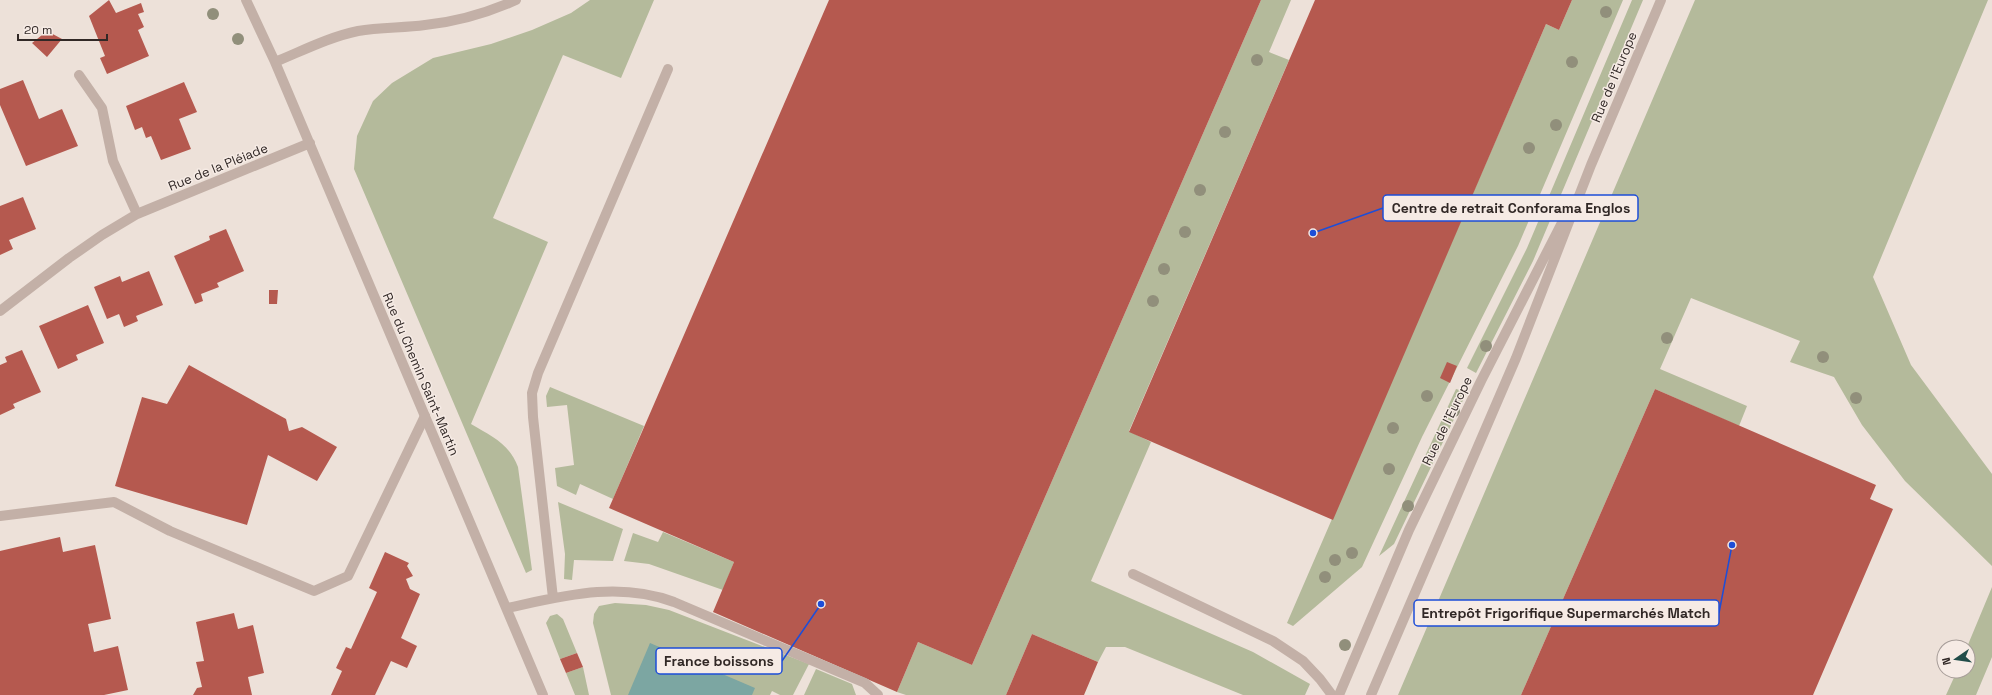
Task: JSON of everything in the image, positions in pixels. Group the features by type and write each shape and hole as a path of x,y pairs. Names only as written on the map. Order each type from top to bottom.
{"street":[{"name":"Rue du Chemin Saint-Martin","path":"246,0 310,143 543,695"},
{"path":"275,62 341,35 358,31 426,25 456,20 516,0"},
{"name":"Rue de l'Europe","path":"1371,695 1522,343 1591,165 1661,0"},
{"path":"553,598 532,417 532,393 538,373 668,69"},
{"path":"79,75 102,108 114,161 137,214"},
{"name":"Rue de la Pléiade","path":"0,311 74,254 137,214 310,143"},
{"name":"Rue de l'Europe","path":"1338,695 1426,495 1484,374 1591,165"},
{"path":"0,516 114,502 170,531 314,591 348,576 425,416"},
{"path":"1133,574 1273,640 1304,662 1320,679 1332,695"},
{"path":"507,608 576,594 615,591 660,597 865,683 878,695"}],"green space":[{"path":"590,0 654,0 621,78 563,55 493,218 548,242 471,424 499,441 510,452 518,467 532,570 526,573 354,169 357,136 373,101 392,83 433,58 491,44 532,30 571,13"},
{"path":"1261,0 1291,0 1269,52 1289,60 1129,431 1151,442 1091,581 1253,652 1310,684 1305,695 1243,695 1125,647 1106,647 1098,662 1032,634 1006,695 906,695 897,692 918,642 972,665"},
{"path":"1572,0 1623,0 1518,246 1422,437 1362,567 1293,626 1287,623 1546,24 1559,30"},
{"path":"1632,0 1643,0 1533,261 1476,373 1467,368 1527,248"},
{"path":"1695,0 1988,0 1873,277 1911,365 1992,474 1992,566 1905,481 1862,425 1834,377 1790,362 1800,341 1691,298 1660,369 1747,406 1739,426 1655,389 1521,695 1398,695"},
{"path":"550,387 644,426 613,499 580,484 576,495 557,486 555,468 574,465 567,405 547,407 546,396"},
{"path":"1456,389 1467,392 1394,544 1379,556"},
{"path":"558,502 623,529 613,561 574,560 572,580 564,579 565,554"},
{"path":"663,532 734,562 723,590 649,564 624,561 633,533 658,542"},
{"path":"1992,587 1992,657 1976,695 1946,695 1953,679 1976,679 1976,639 1970,639"},
{"path":"615,603 646,605 669,610 809,664 793,695 780,695 772,691 770,695 611,695 593,623 594,614 599,606"},
{"path":"557,614 563,619 577,653 560,659 546,623 550,616"},
{"path":"583,667 589,695 575,695 566,673"},
{"path":"816,669 852,684 856,695 804,695"}],"water":[{"path":"650,643 755,688 752,695 628,695"}],"building":[{"path":"109,0 116,13 141,3 144,12 138,14 144,27 138,30 149,56 107,74 100,58 105,56 89,16"},
{"path":"829,0 1261,0 972,665 918,642 897,692 713,612 734,562 609,508"},
{"path":"1315,0 1572,0 1559,30 1546,24 1333,520 1129,432"},
{"path":"47,31 62,39 47,57 32,43"},
{"path":"23,80 39,119 62,109 78,146 26,166 0,105 0,89"},
{"path":"184,82 197,112 179,119 191,149 161,160 151,136 146,138 142,127 135,130 126,106"},
{"path":"23,197 36,229 9,240 13,249 0,255 0,206"},
{"path":"226,229 244,271 217,283 219,287 201,294 203,301 195,304 174,256 210,240 209,236"},
{"path":"149,271 163,305 136,316 138,321 124,327 119,314 107,319 94,287 120,276 122,282"},
{"path":"269,290 278,290 277,304 269,304"},
{"path":"88,305 104,343 76,355 78,360 58,369 39,326"},
{"path":"22,350 41,392 13,404 15,408 0,415 0,365 7,362 5,357"},
{"path":"1447,362 1457,366 1450,383 1440,378"},
{"path":"189,365 286,419 289,431 302,427 337,447 317,481 268,455 247,525 115,486 142,397 167,404"},
{"path":"1655,389 1876,485 1870,499 1893,509 1813,695 1521,695"},
{"path":"60,537 63,552 95,545 111,619 88,624 94,652 118,646 128,690 104,695 0,695 0,551"},
{"path":"385,552 409,563 407,566 413,576 406,579 410,589 420,594 401,638 417,646 407,668 391,661 375,695 331,695 342,671 336,668 346,647 351,649 377,592 369,588"},
{"path":"234,613 238,629 253,625 264,673 248,677 252,695 193,695 197,688 202,687 196,662 204,661 196,622"},
{"path":"1032,634 1098,662 1084,695 1006,695"},
{"path":"577,653 583,667 566,673 560,659"}],"place":[{"name":"Centre de retrait Conforama Englos","path":"1313,233"},
{"name":"Entrepôt Frigorifique Supermarchés Match","path":"1732,545"},
{"name":"France boissons","path":"821,604"}]}
